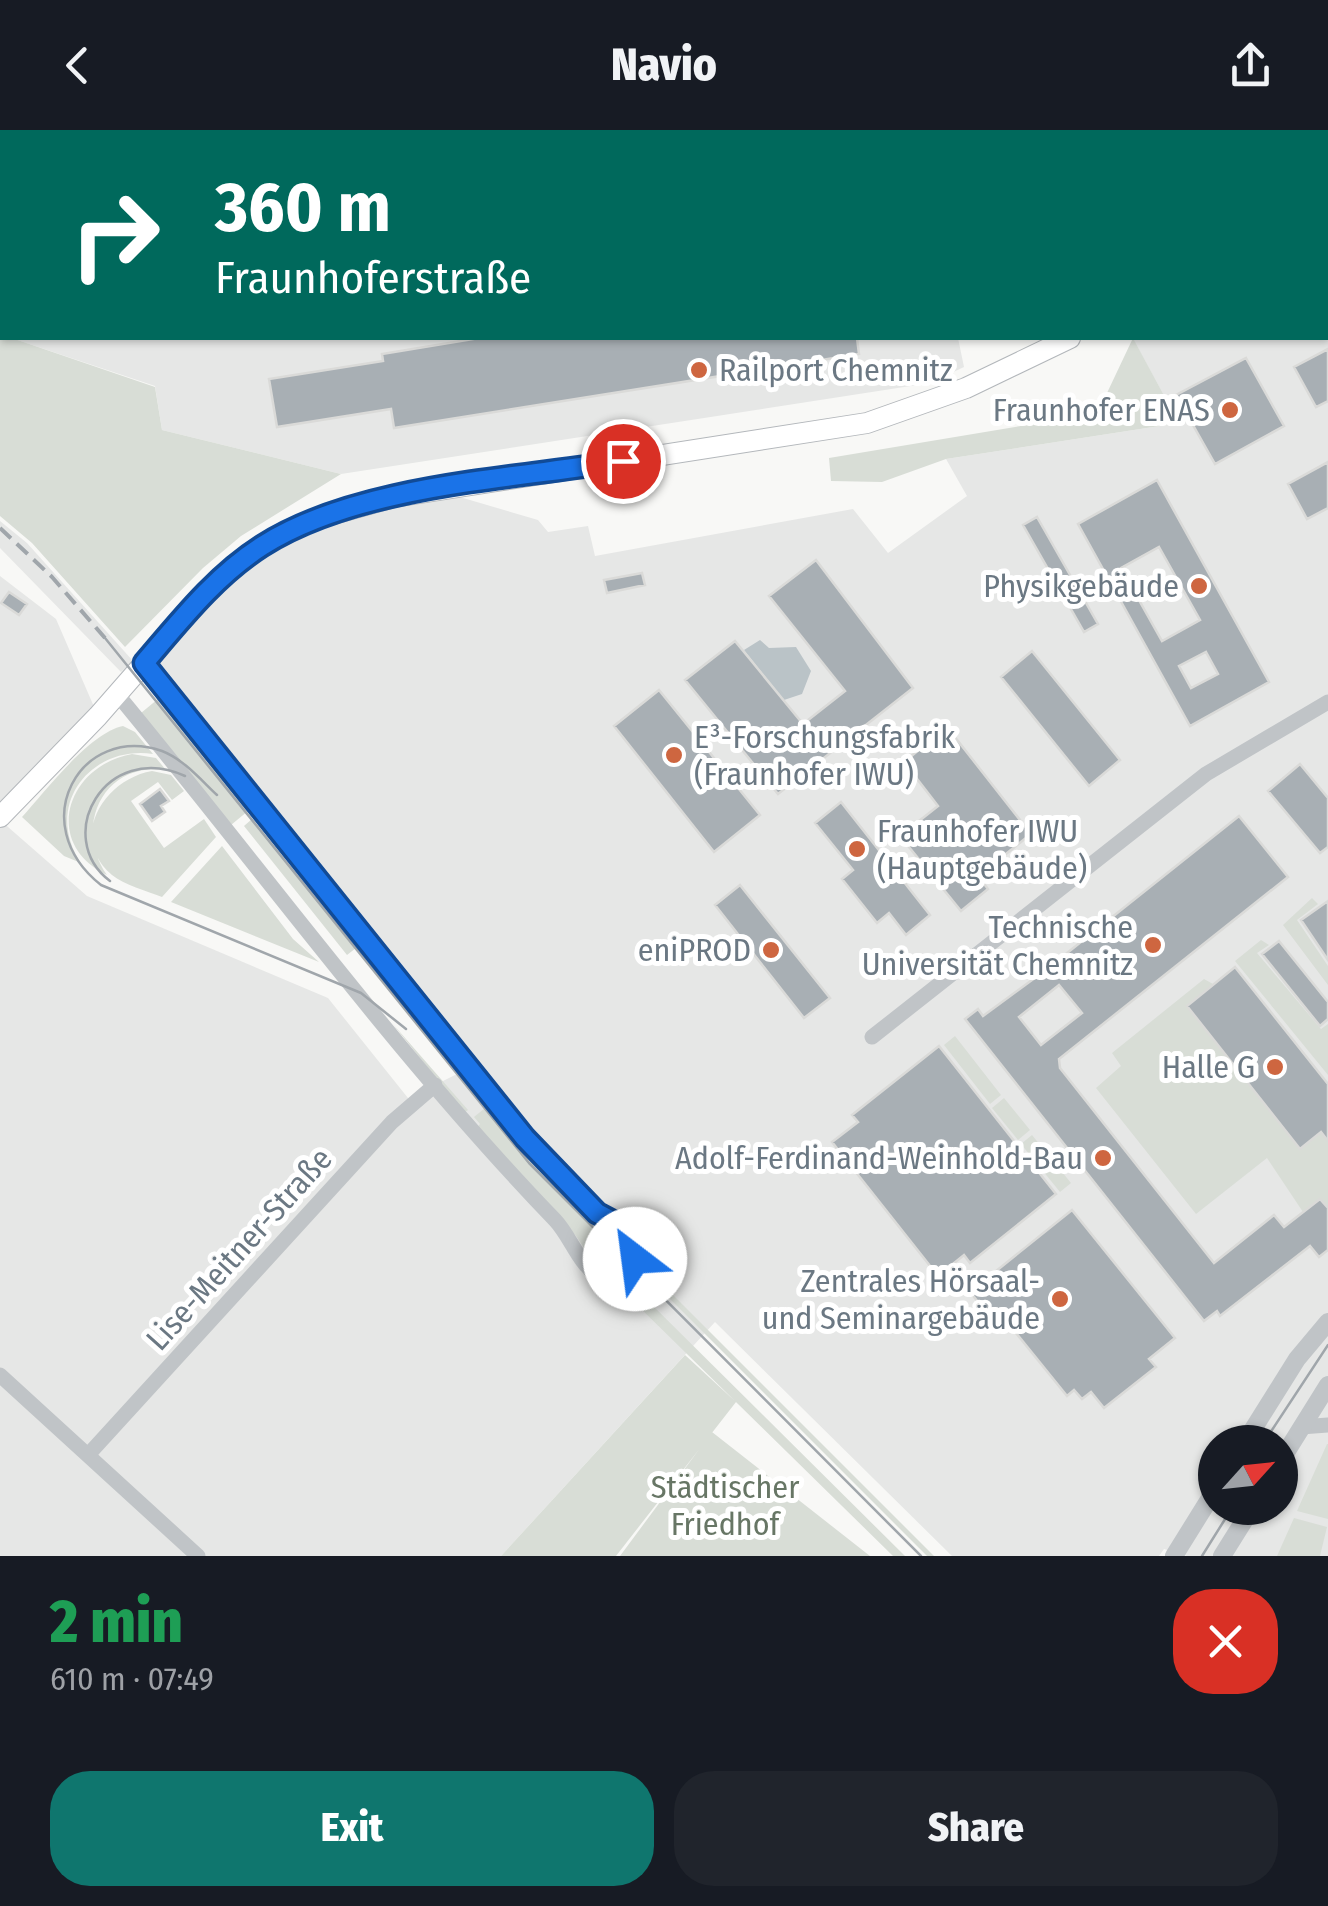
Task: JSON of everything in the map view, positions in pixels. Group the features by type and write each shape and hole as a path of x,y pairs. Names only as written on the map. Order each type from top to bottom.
{"main road":[{"path":"0,817 117,694 217,580 264,545 328,514 394,497 867,422 966,388 1066,340"}],"street":[{"path":"117,694 498,1161 560,1226 588,1270 602,1278 626,1271 637,1251 631,1231 597,1213 525,1138 144,663"},
{"path":"872,1037 1206,774 1328,702"},
{"name":"Lise-Meitner-Straße","path":"88,1455 392,1122 435,1085"},
{"path":"1256,1425 1297,1359 1328,1322"},
{"path":"0,1375 198,1556"},
{"path":"1298,1432 1328,1385"},
{"path":"1301,1427 1328,1425"},
{"path":"1174,1556 1198,1517"},
{"path":"1222,1556 1241,1525"}],"shaded area":[{"path":"17,340 958,340 964,367 930,383 341,474 162,430 155,386"},
{"name":"Technische Universität Chemnitz","path":"1134,340 1328,340 1328,1556 1187,1556 1164,1549 1159,1556 952,1556 715,1322 501,1556 0,1556 0,820 87,896 328,998 412,1103 435,1085 467,1069 144,663 263,545 436,490 538,520 548,532 588,526 595,556 853,509 888,553 967,496 946,459 1179,423"},
{"path":"0,521 27,543 133,661 121,672 0,548"},
{"path":"0,576 56,619 98,716 0,817"},
{"path":"760,640 769,648 796,647 811,671 802,694 784,700 744,650"}],"green space":[{"path":"0,340 18,340 155,387 162,430 341,474 241,536 203,568 125,647 32,543 0,516"},
{"path":"1134,340 1179,423 946,459 882,482 831,481 829,458 1075,417 1107,393"},
{"path":"164,694 254,806 231,825 141,713"},
{"path":"123,726 135,732 153,754 109,759 79,784 70,802 67,821 81,863 64,856 22,817 82,751"},
{"path":"132,754 156,758 166,770 144,770 125,776 100,801 93,837 107,875 87,861 74,845 70,807 91,774 109,761"},
{"path":"152,771 171,775 184,791 172,800 158,782 131,801 164,848 204,819 216,837 162,897 112,875 99,860 93,844 92,828 107,797 135,776"},
{"path":"252,819 356,948 347,955 244,826"},
{"path":"222,846 293,939 319,962 171,902"},
{"path":"1312,898 1318,904 1297,920 1328,966 1328,985 1283,925"},
{"path":"1261,940 1269,945 1257,953 1321,1029 1328,1024 1328,1075 1235,961"},
{"path":"369,950 478,1088 474,1092 364,954"},
{"path":"1204,979 1213,984 1187,1006 1300,1148 1321,1132 1328,1141 1328,1208 1320,1199 1303,1212 1267,1158 1196,1214 1096,1088 1121,1066 1112,1053"},
{"path":"392,1023 468,1110 464,1113"},
{"path":"955,1036 1001,1095 990,1104 944,1045"},
{"path":"1004,1098 1030,1130 1018,1140 992,1108"},
{"path":"490,1104 626,1239 629,1252 616,1268 597,1267 576,1236 476,1129 480,1124 474,1117"},
{"path":"1032,1135 1071,1183 1060,1192 1021,1144"},
{"path":"660,1282 934,1556 927,1556 656,1285"},
{"path":"644,1297 905,1556 893,1556 635,1303"},
{"path":"685,1355 736,1402 616,1556 501,1556"},
{"name":"Städtischer Friedhof","path":"712,1432 870,1556 620,1556"},
{"path":"1327,1444 1328,1444 1328,1519 1298,1509"},
{"path":"1298,1519 1327,1527 1320,1556 1277,1556 1291,1525 1298,1525"}],"building":[{"path":"467,340 857,340 859,354 394,428 391,409 277,427 269,379 383,361 382,354"},
{"path":"1328,349 1328,401 1316,407 1294,367"},
{"name":"Fraunhofer ENAS","path":"1246,358 1284,426 1215,464 1176,395"},
{"path":"1328,462 1328,508 1307,519 1288,484"},
{"name":"Physikgebäude","path":"1157,480 1269,682 1190,726 1078,524","holes":["1159,547 1200,620 1162,641 1121,568","1206,652 1218,674 1191,688 1179,666"]},
{"path":"1037,517 1098,624 1084,632 1023,525"},
{"path":"816,560 913,688 778,794 685,680 735,641 803,724 845,691 769,596"},
{"path":"642,573 645,585 607,593 604,580"},
{"path":"9,592 27,604 19,615 1,603"},
{"path":"1032,651 1120,760 1089,786 1001,677"},
{"name":"E³-Forschungsfabrik (Fraunhofer IWU)","path":"659,690 760,815 714,852 614,726"},
{"path":"947,727 1031,834 978,876 988,889 961,911 900,836 938,806 904,762"},
{"path":"1300,764 1328,798 1328,847 1320,853 1268,791"},
{"path":"160,789 169,801 161,806 165,812 152,821 140,804"},
{"name":"Fraunhofer IWU (Hauptgebäude)","path":"841,802 930,915 906,935 889,913 877,923 842,879 853,870 815,823"},
{"path":"1239,816 1288,877 1059,1059 1060,1068 1214,1263 1274,1215 1284,1227 1320,1199 1328,1208 1328,1250 1319,1257 1310,1246 1220,1316 1217,1311 1204,1321 965,1019 978,1009 983,1016","holes":["1059,985 1082,1013 1041,1045 1019,1017"]},
{"name":"eniPROD","path":"740,885 830,998 804,1018 715,905"},
{"path":"1328,901 1328,960 1301,920"},
{"path":"1279,941 1328,1002 1328,1019 1320,1026 1262,954"},
{"name":"Halle G","path":"1235,967 1328,1084 1328,1141 1321,1132 1300,1149 1187,1006"},
{"path":"939,1046 1056,1194 970,1263 964,1255 938,1276 832,1142 858,1122 852,1115"},
{"name":"Zentrales Hörsaal- und Seminargebäude","path":"1072,1210 1175,1338 1149,1359 1156,1367 1104,1408 1091,1392 1082,1399 1074,1390 1067,1396 999,1312 991,1318 970,1292"}],"tram line":[{"path":"105,638 529,1163 921,1556"},
{"path":"217,795 184,764 162,751 133,746 107,751 87,765 72,784 65,808 66,834 78,860 101,885 361,993 406,1029"},
{"path":"110,881 93,862 86,841 87,819 96,799 111,782 131,771 156,768 185,776"},
{"path":"1275,1425 1328,1345"},
{"path":"1202,1556 1221,1525"}],"railway":[{"path":"0,528 52,577 105,638"}],"place":[{"name":"Railport Chemnitz","path":"699,370"},
{"name":"Fraunhofer ENAS","path":"1230,410"},
{"name":"Physikgebäude","path":"1199,586"},
{"name":"E³-Forschungsfabrik (Fraunhofer IWU)","path":"674,755"},
{"name":"Fraunhofer IWU (Hauptgebäude)","path":"857,849"},
{"name":"Technische Universität Chemnitz","path":"1153,945"},
{"name":"eniPROD","path":"771,950"},
{"name":"Halle G","path":"1275,1067"},
{"name":"Adolf-Ferdinand-Weinhold-Bau","path":"1103,1158"},
{"name":"Zentrales Hörsaal- und Seminargebäude","path":"1060,1299"}],"route":[{"path":"623,461 359,504 312,520 264,545 217,580 144,663 525,1138 597,1213 631,1231 636,1238 635,1259"}]}
